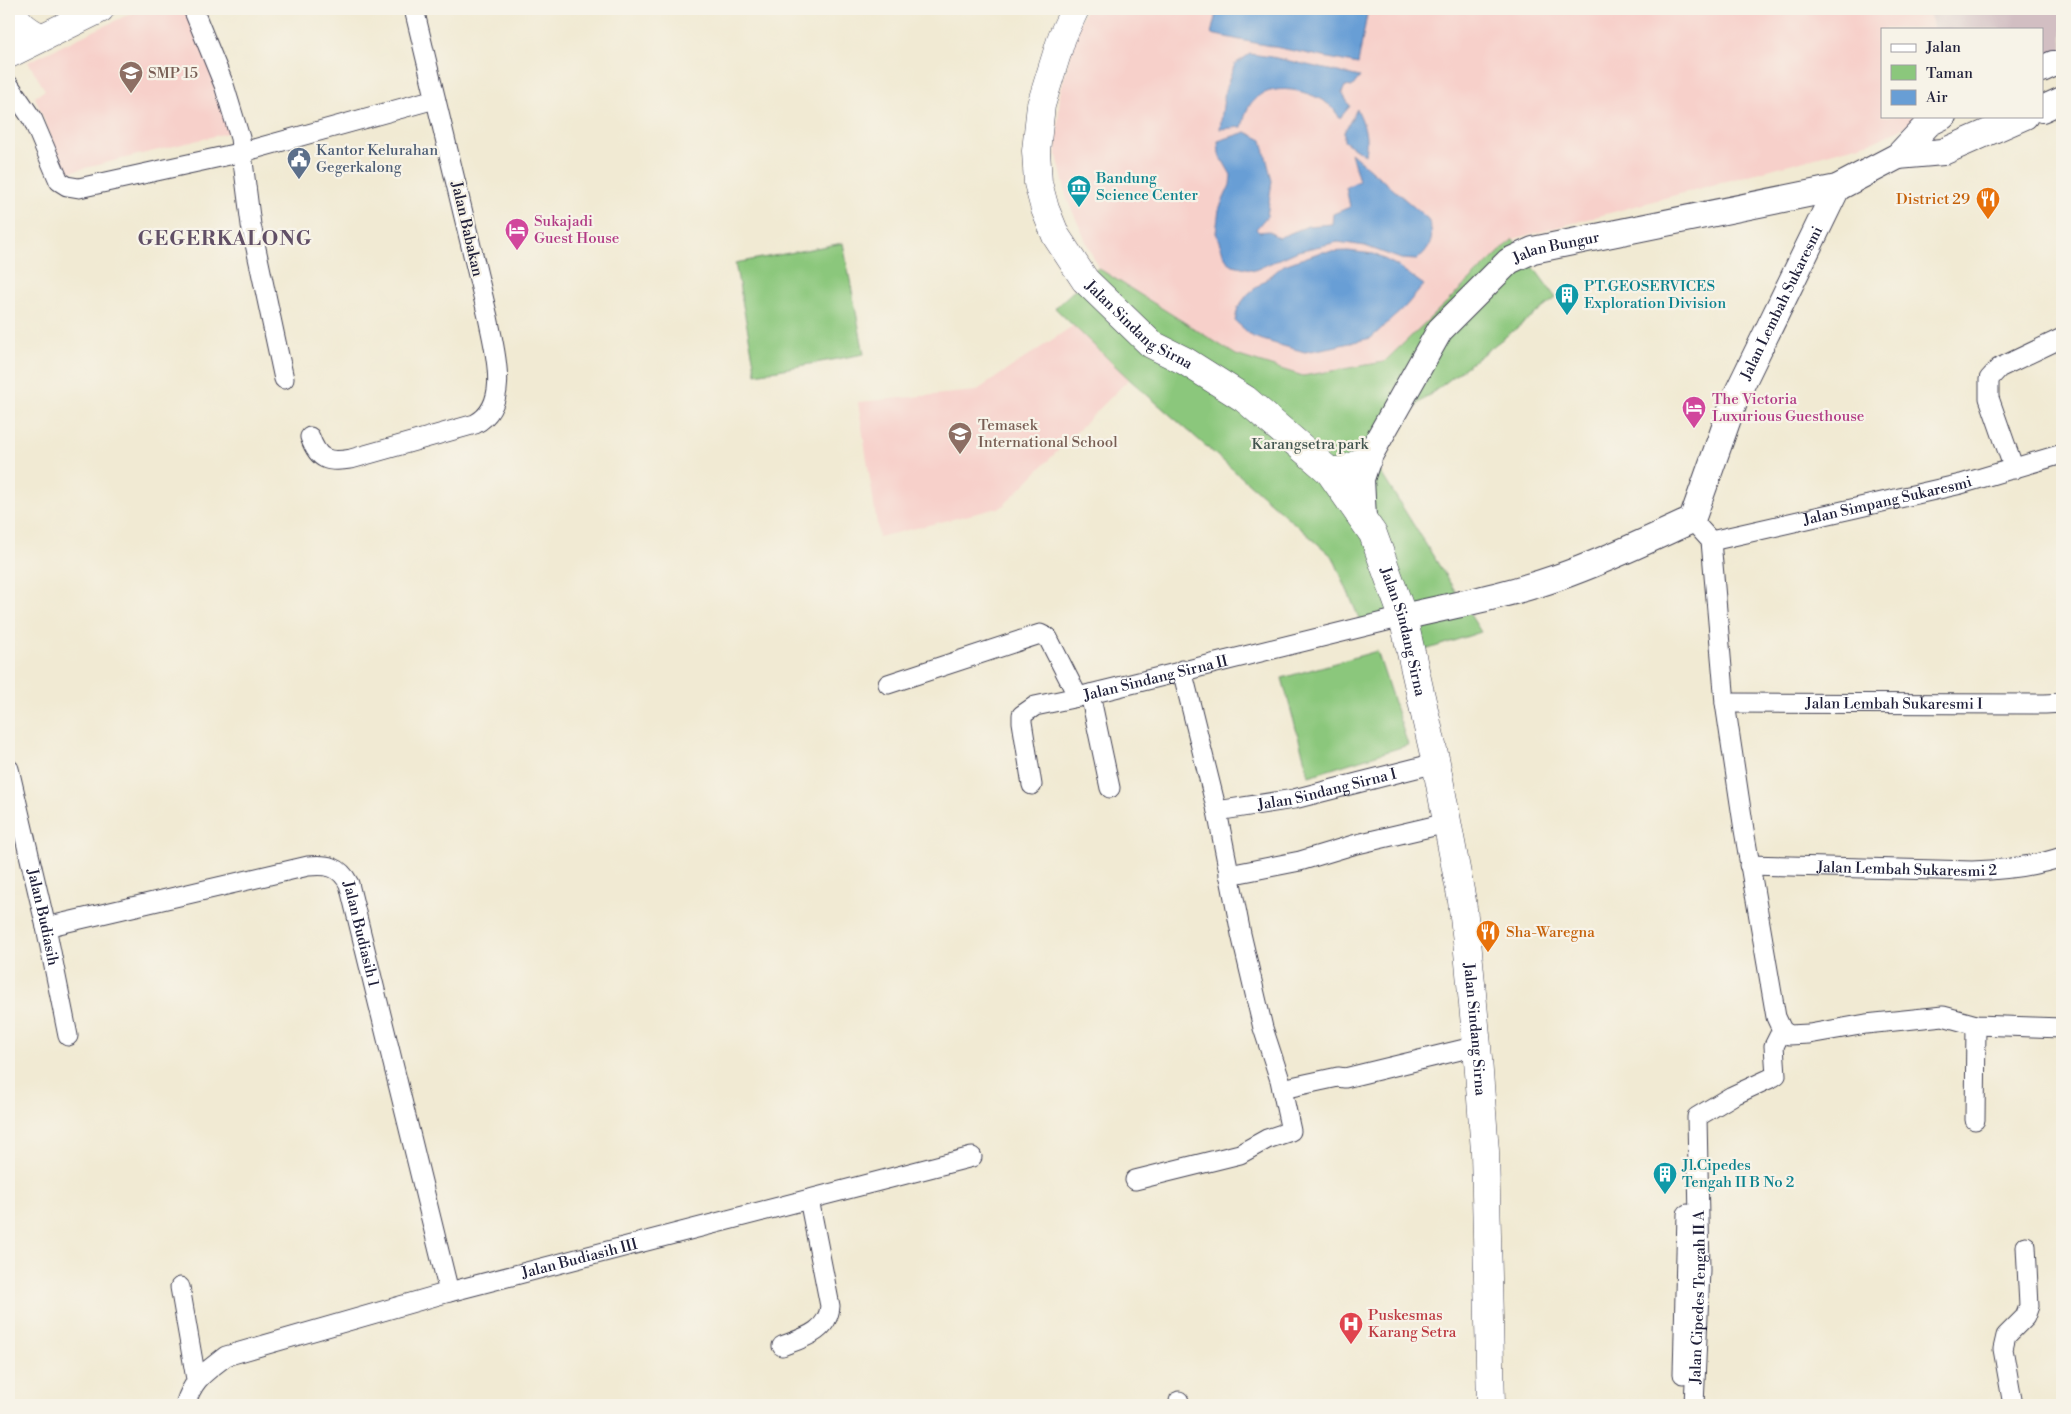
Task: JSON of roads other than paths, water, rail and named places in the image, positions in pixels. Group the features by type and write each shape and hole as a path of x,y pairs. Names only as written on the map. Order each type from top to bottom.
{"main road":[{"path":"11,9 18,22 27,30 40,36"},
{"path":"9,54 40,36 100,9"},
{"name":"Jalan Sindang Sirna","path":"1075,9 1062,37 1041,105 1036,151 1038,183 1045,209 1056,236 1085,280 1151,344 1185,361 1245,400 1329,471 1373,534 1403,617 1436,763 1462,901 1477,1046 1485,1151 1491,1405"},
{"path":"1329,471 1345,471 1368,458"}],"street":[{"path":"193,9 224,85 240,138 251,225 284,379"},
{"name":"Jalan Babakan","path":"310,437 318,454 325,459 336,461 466,426 484,419 492,409 497,395 497,363 414,9"},
{"path":"2044,68 2053,64 2062,64"},
{"path":"9,85 33,120 59,181 67,186 79,188 243,152 435,99"},
{"path":"2044,108 2062,100"},
{"name":"Jalan Bungur","path":"1363,518 1361,479 1368,458 1440,330 1509,261 1533,250 1837,188 1898,156 1929,123 1939,118"},
{"name":"Jalan Bungur","path":"1898,156 1944,152 2020,118"},
{"name":"Jalan Lembah Sukaresmi","path":"1692,520 1736,396 1837,188"},
{"path":"2014,469 1989,398 1989,379 1999,368 2062,338"},
{"name":"Jalan Simpang Sukaresmi","path":"1711,541 1961,484 2062,454"},
{"path":"1403,617 1558,578 1628,550 1692,520 1711,541 1725,703 1776,1017 1782,1030 1789,1035 1809,1034 1866,1024 1943,1016 1976,1025 2062,1028"},
{"name":"Jalan Sindang Sirna II","path":"888,684 1040,634 1048,638 1084,695 1403,617"},
{"path":"1135,1180 1240,1154 1267,1139 1290,1131 1282,1089 1263,1028 1229,875 1217,811 1182,670"},
{"path":"1032,785 1022,715 1035,706 1084,695 1110,788"},
{"name":"Jalan Lembah Sukaresmi I","path":"1725,703 2062,703"},
{"name":"Jalan Sindang Sirna I","path":"1217,811 1294,799 1436,763"},
{"name":"Jalan Budiasih","path":"9,769 46,927 68,1036"},
{"path":"1229,875 1300,861 1353,845 1447,823"},
{"name":"Jalan Lembah Sukaresmi 2","path":"1750,865 1972,871 2004,870 2031,866 2062,857"},
{"name":"Jalan Budiasih 1","path":"46,927 308,866 328,865 342,872 349,884 449,1292"},
{"path":"1975,1120 1976,1025"},
{"path":"1682,1405 1687,1200 1693,1130 1698,1115 1774,1078 1776,1074 1774,1046 1782,1030"},
{"path":"1282,1089 1338,1077 1353,1076 1477,1046"},
{"name":"Jalan Cipedes Tengah II A","path":"1693,1130 1700,1270 1694,1405"},
{"name":"Jalan Budiasih III","path":"185,1405 196,1379 226,1356 449,1292 972,1157"},
{"path":"782,1346 818,1331 827,1321 830,1313 809,1199"},
{"path":"2013,1405 2003,1342 2006,1336 2025,1317 2029,1306 2026,1246"},
{"path":"180,1287 196,1379"}],"water":[{"path":"1217,9 1368,9 1358,64 1211,34"},
{"path":"1250,54 1272,57 1360,77 1352,87 1345,86 1342,93 1350,106 1340,118 1330,105 1319,98 1297,91 1274,90 1264,93 1255,99 1248,108 1242,127 1220,129 1225,90 1235,64"},
{"path":"1357,109 1365,131 1365,155 1344,141 1344,132"},
{"path":"1246,132 1262,140 1272,181 1267,216 1256,229 1259,232 1269,231 1278,238 1308,226 1332,224 1333,214 1350,207 1346,187 1359,181 1351,153 1428,219 1432,237 1429,246 1417,260 1401,259 1365,246 1338,242 1298,251 1255,270 1233,265 1227,261 1216,233 1219,209 1230,185 1231,175 1219,154 1218,141"},
{"path":"1348,251 1374,254 1396,265 1424,285 1404,308 1371,338 1305,352 1253,337 1235,321 1238,307 1248,294 1284,265 1321,252"}],"place":[{"name":"SMP 15","path":"131,94"},
{"name":"Kantor Kelurahan Gegerkalong","path":"299,180"},
{"name":"Bandung Science Center","path":"1079,208"},
{"name":"District 29","path":"1988,220"},
{"name":"Sukajadi Guest House","path":"517,251"},
{"name":"PT.GEOSERVICES Exploration Division","path":"1567,316"},
{"name":"The Victoria Luxurious Guesthouse","path":"1694,429"},
{"name":"Temasek International School","path":"960,455"},
{"name":"Sha-Waregna","path":"1488,953"},
{"name":"Jl.Cipedes Tengah II B No 2","path":"1665,1195"},
{"name":"Puskesmas Karang Setra","path":"1351,1345"}],"district":[{"name":"GEGERKALONG","path":"225,239"}],"park label":[{"name":"Karangsetra park","path":"1310,444"}]}
